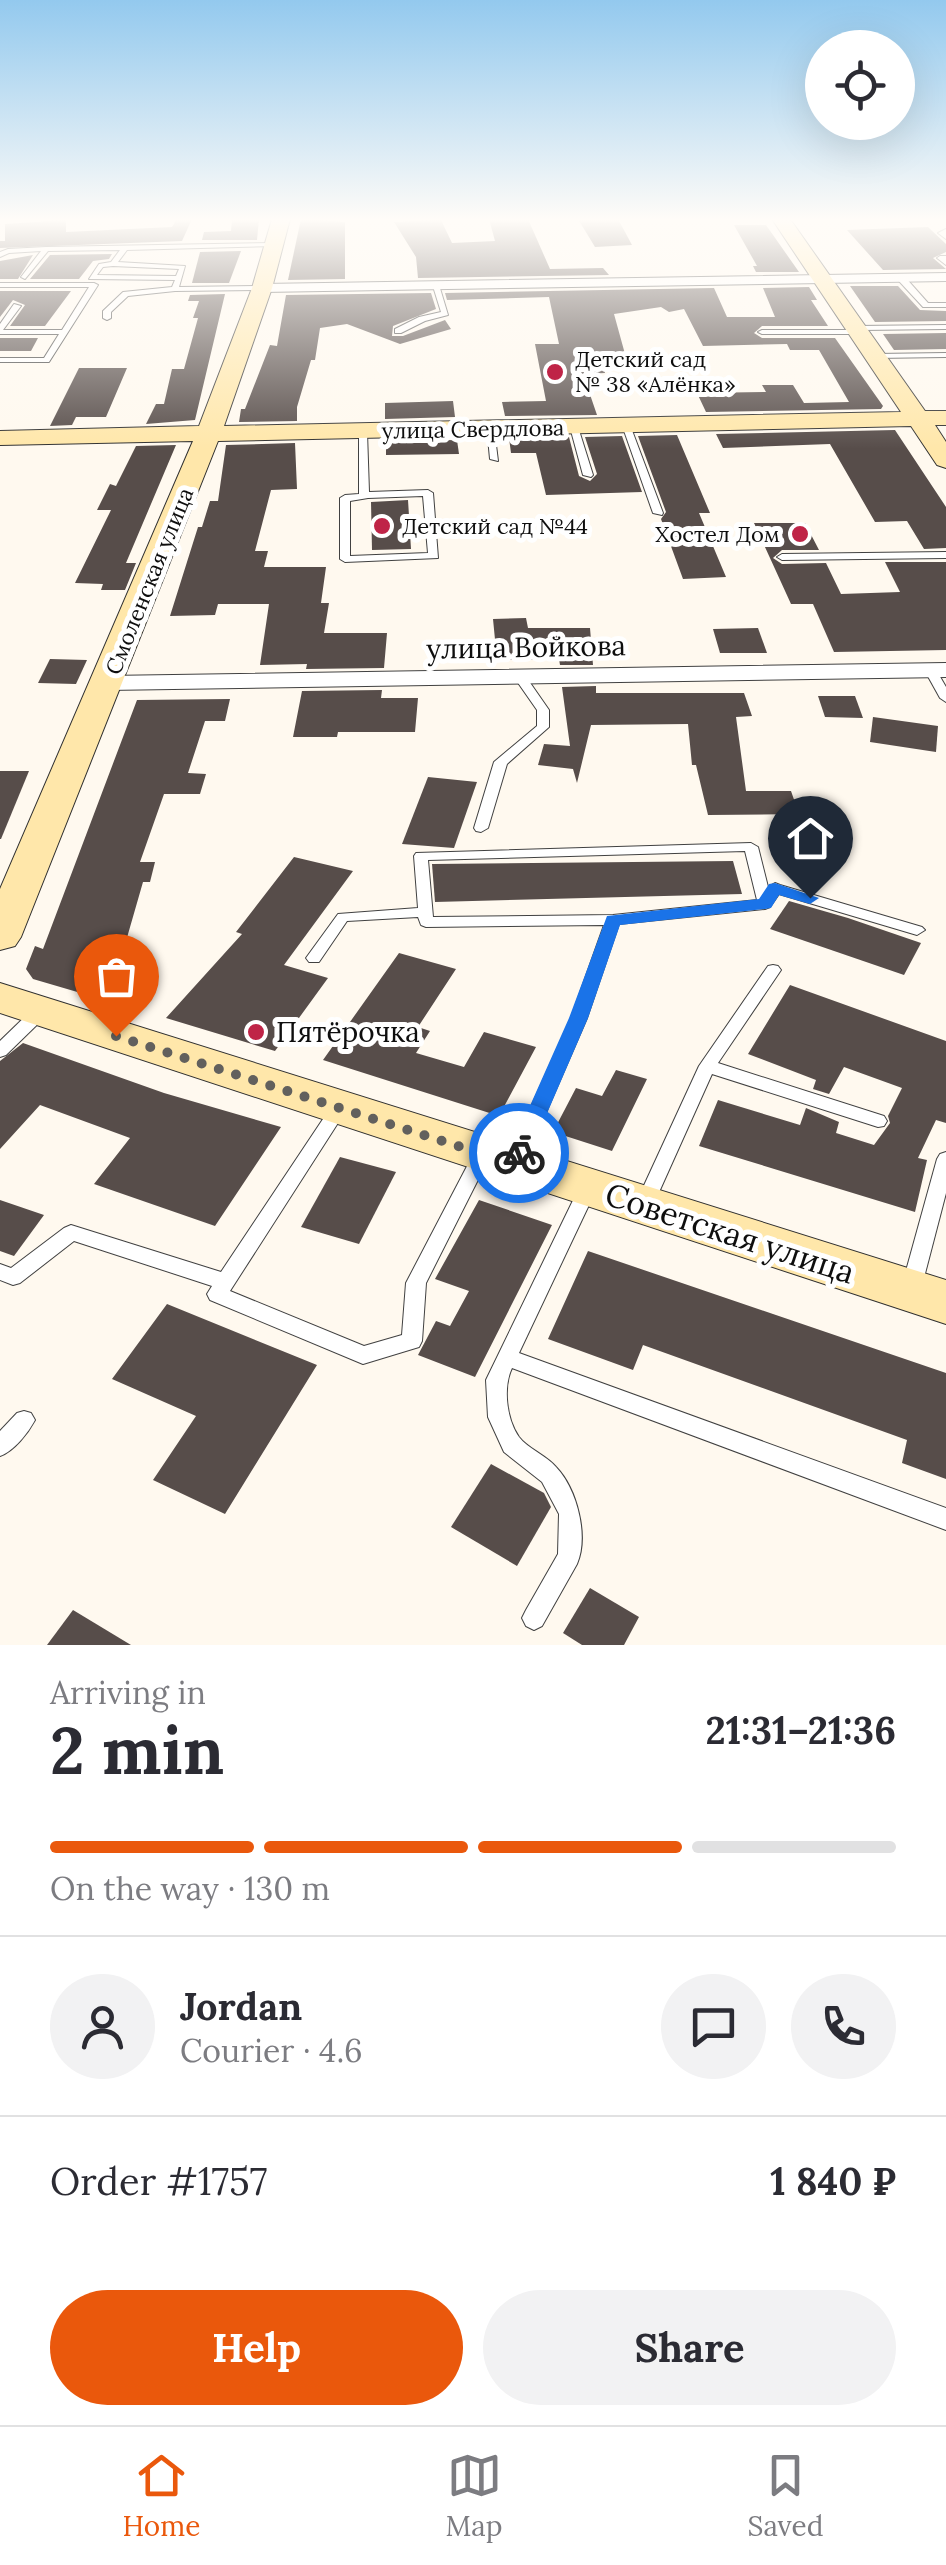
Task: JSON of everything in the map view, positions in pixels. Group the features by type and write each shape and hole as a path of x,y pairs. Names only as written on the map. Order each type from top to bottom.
{"street":[{"name":"Смоленская улица","path":"0,937 208,436 259,296"},
{"path":"834,296 946,460"},
{"name":"улица Свердлова","path":"0,438 946,418"},
{"name":"улица Войкова","path":"107,683 939,670"},
{"name":"Советская улица","path":"20,1005 928,1296"}],"lane":[{"path":"0,360 46,360 87,296"},
{"path":"108,318 106,312 124,296"},
{"path":"398,331 422,319 445,314 439,296"},
{"path":"917,296 926,305 946,304"},
{"path":"0,330 17,306"},
{"path":"762,332 946,327"},
{"path":"0,330 64,332"},
{"path":"875,356 946,355"},
{"path":"626,426 658,512"},
{"path":"574,427 588,475"},
{"path":"490,429 495,459"},
{"path":"363,432 364,495"},
{"path":"428,493 434,556 345,558 345,498 364,495 428,493"},
{"path":"782,557 946,555"},
{"path":"939,670 946,698"},
{"path":"481,828 501,762 543,727 543,710 520,677"},
{"path":"751,847 765,904 613,920 426,922 421,856 751,847"},
{"path":"765,904 775,888 917,930"},
{"path":"314,958 344,917 425,912"},
{"path":"339,1108 217,1294 363,1355 412,1341 416,1283 498,1159 579,1018 613,920"},
{"path":"644,1205 707,1066 773,970"},
{"path":"0,1051 20,1005"},
{"path":"707,1066 878,1121"},
{"path":"928,1296 946,1159"},
{"path":"534,1618 570,1556 570,1513 550,1474 512,1445 500,1417 496,1380 589,1187"},
{"path":"0,1272 13,1276 71,1233 226,1282"},
{"path":"507,1357 946,1519"},
{"path":"0,1446 24,1420"}],"building":[{"path":"0,296 67,296 45,326 10,326 25,305 13,300 0,317"},
{"path":"190,296 225,296 195,420 146,424 156,404 164,404 172,369 184,369 199,301 188,301"},
{"path":"286,296 432,296 436,309 393,326 392,336 403,336 445,320 451,329 400,344 347,324 320,328 315,360 311,360 297,407 297,421 239,422 270,345 277,346"},
{"path":"446,296 717,296 727,317 775,317 766,296 814,296 817,300 811,300 828,326 762,326 754,333 762,338 835,338 883,406 881,409 706,412 697,393 766,392 762,385 793,385 804,403 849,402 819,350 790,350 787,344 703,346 684,309 669,312 661,307 614,314 625,354 600,354 605,373 583,374 597,415 505,416 502,402 546,401 535,344 559,344 549,297 447,300"},
{"path":"857,296 907,296 920,310 946,311 946,321 875,322"},
{"path":"946,333 946,349 894,350 883,334"},
{"path":"0,338 38,338 31,351 0,351"},
{"path":"79,368 127,368 106,417 76,417 72,425 50,426"},
{"path":"453,401 455,417 385,419 385,403"},
{"path":"895,430 946,507 946,548 924,549 907,521 875,522 830,444 723,448 716,434"},
{"path":"677,435 710,513 699,513 726,577 683,579 661,519 666,512 638,436"},
{"path":"622,436 642,492 546,495 536,453 511,453 509,438 569,437 579,476 590,481 597,474 585,437"},
{"path":"457,440 459,454 386,455 386,441"},
{"path":"295,443 297,489 271,490 255,551 268,551 264,567 326,567 321,603 329,603 324,633 387,633 384,668 260,665 269,604 218,604 215,615 170,616 198,527 202,527 210,501 218,501 226,445"},
{"path":"176,445 126,563 136,563 125,590 101,590 103,584 75,583 111,510 97,510 110,484 116,486 136,446"},
{"path":"408,500 411,549 372,550 371,502"},
{"path":"754,523 805,523 819,550 782,550 773,558 782,564 826,563 841,594 900,592 885,562 946,562 946,650 834,652 813,604 791,604"},
{"path":"526,618 528,628 590,628 593,665 560,665 559,659 497,660 493,619"},
{"path":"758,628 767,653 720,653 713,629"},
{"path":"50,659 87,660 76,684 38,683"},
{"path":"596,686 596,693 744,693 752,716 736,717 746,791 791,791 799,814 708,815 696,765 692,765 688,724 591,725 577,783 573,769 538,765 544,744 570,746 562,687"},
{"path":"382,690 381,698 418,698 415,732 338,732 337,737 293,737 302,691"},
{"path":"818,696 855,696 863,718 825,717"},
{"path":"230,699 225,721 205,721 188,773 206,774 200,794 164,794 140,862 155,862 150,882 143,882 122,955 145,961 108,1001 33,979 26,969 35,946 43,949 137,700"},
{"path":"873,717 938,726 936,752 870,742"},
{"path":"0,771 29,771 1,839 0,839"},
{"path":"428,777 477,782 454,848 402,844"},
{"path":"294,857 353,871 284,965 328,978 275,1051 166,1018 242,934 236,932"},
{"path":"733,861 742,894 435,902 432,864"},
{"path":"789,901 921,943 904,975 770,929"},
{"path":"399,953 456,969 418,1027 430,1031 416,1053 464,1067 484,1032 536,1047 499,1116 323,1060"},
{"path":"790,985 946,1041 946,1123 936,1120 918,1158 927,1160 915,1212 699,1146 718,1100 800,1125 806,1108 839,1122 836,1133 874,1145 890,1123 888,1116 902,1088 844,1067 829,1094 813,1089 816,1080 748,1054"},
{"path":"23,1043 164,1093 281,1127 215,1226 94,1184 130,1138 40,1105 0,1149 0,1061"},
{"path":"616,1070 647,1079 612,1151 553,1132 576,1088 602,1096"},
{"path":"340,1157 396,1172 359,1244 301,1227"},
{"path":"0,1200 44,1215 14,1256 0,1251"},
{"path":"479,1200 552,1225 475,1377 418,1355 436,1321 450,1326 469,1291 435,1279"},
{"path":"588,1251 946,1373 946,1479 902,1463 907,1440 643,1345 633,1370 548,1339"},
{"path":"167,1304 317,1365 225,1514 153,1480 196,1416 112,1379"},
{"path":"491,1464 544,1493 551,1507 517,1566 451,1527"},
{"path":"590,1588 639,1617 624,1645 582,1645 563,1633"},
{"path":"73,1610 131,1645 47,1645"}],"way so far":[{"path":"116,1036 514,1164 519,1153"}],"place":[{"name":"Детский сад № 38 «Алёнка»","path":"555,372"},
{"name":"Детский сад №44","path":"382,526"},
{"name":"Хостел Дом","path":"800,534"},
{"name":"Пятёрочка","path":"256,1032"}],"route":[{"path":"519,1153 579,1018 613,920 765,904 775,888 810,898"}]}
